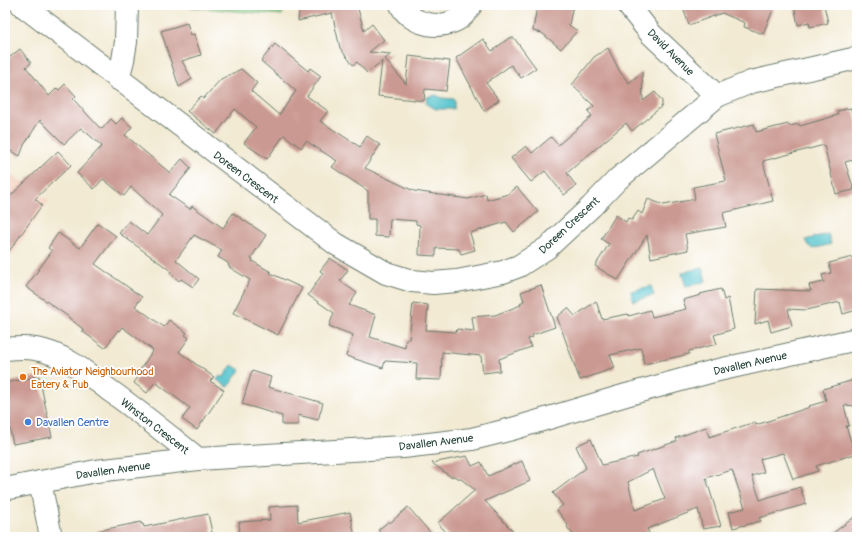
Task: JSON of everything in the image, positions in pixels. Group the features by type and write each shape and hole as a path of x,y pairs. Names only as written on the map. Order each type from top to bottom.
{"street":[{"name":"Doreen Crescent","path":"22,5 336,244 386,273 412,280 432,283 457,281 503,272 519,266 534,257 558,238 618,179 717,96 751,82 857,58"},
{"path":"118,79 126,42 127,5"},
{"path":"401,5 403,9 415,20 430,25 446,24 453,21 460,17 471,5"},
{"name":"David Avenue","path":"628,5 651,34 717,96"},
{"name":"Davallen Avenue","path":"5,489 96,471 198,459 403,446 472,439 512,429 626,394 707,373 857,339"},
{"name":"Winston Crescent","path":"5,349 36,349 65,359 133,407 198,459"},
{"path":"40,482 51,537"}],"shaded area":[{"path":"5,170 49,201 5,265"}],"green space":[{"path":"167,5 284,5 282,15"}],"water":[{"path":"436,95 442,98 454,99 454,109 436,109 426,104 427,97"},
{"path":"828,234 831,244 812,249 805,240"},
{"path":"702,267 706,281 686,287 682,273"},
{"path":"651,286 654,295 633,301 631,291"},
{"path":"232,365 240,370 228,387 217,380 220,376 223,378"}],"building":[{"path":"300,5 357,5 364,31 372,24 384,40 369,52 391,54 385,59 406,84 409,56 450,61 446,91 425,89 424,101 378,96 382,61 367,73 357,62 353,65 340,48 332,13 298,21"},
{"path":"537,5 573,5 569,25 577,31 561,49 542,33 533,31"},
{"path":"682,5 775,5 763,34 744,27 745,23 722,13 689,25"},
{"path":"794,5 824,5 828,23 810,27 809,22 798,25"},
{"path":"187,23 191,35 194,34 201,55 182,61 192,79 179,87 161,31"},
{"path":"509,38 514,38 536,68 521,78 511,65 486,83 499,100 484,111 456,58 483,39 492,51"},
{"path":"275,44 308,71 310,68 321,76 307,96 328,111 320,121 360,147 367,136 380,145 365,168 414,191 468,199 486,194 487,200 508,194 517,187 538,212 514,232 506,222 470,233 475,250 461,254 459,249 436,248 436,256 419,255 420,225 416,224 416,221 390,219 389,237 375,236 375,219 368,219 368,191 332,167 337,161 306,141 301,148 284,135 267,159 244,143 256,127 235,109 216,134 187,111 201,96 203,99 221,79 241,69 257,83 251,91 279,115 296,91 261,61"},
{"path":"608,48 620,72 629,83 642,72 643,101 655,92 662,101 662,106 632,131 626,123 567,173 576,186 564,195 545,171 531,182 511,158 526,146 532,153 551,137 558,145 592,116 588,111 594,106 572,85 594,57"},
{"path":"20,49 31,63 26,67 49,96 57,88 59,90 65,84 76,96 73,99 102,129 111,119 116,124 122,118 132,127 125,135 170,173 182,159 191,168 169,195 190,209 192,206 223,228 233,213 266,235 251,258 253,259 252,261 271,272 270,273 302,288 278,335 233,313 250,280 229,267 228,263 218,257 222,250 194,235 176,260 199,279 193,287 181,279 179,281 170,273 171,271 119,233 129,221 147,235 162,215 131,187 124,196 103,179 94,189 77,173 102,146 81,128 64,144 40,120 24,145 20,156 5,148 5,61"},
{"path":"851,108 852,112 854,111 857,123 857,159 845,162 854,190 836,194 824,145 763,161 773,201 723,213 726,227 685,234 688,250 651,258 647,235 618,280 595,266 609,244 601,239 616,215 626,222 628,218 632,220 638,211 642,214 648,199 664,205 695,199 693,187 726,181 714,134 754,124 756,132 788,124 789,126 799,124 800,126 838,115 837,111"},
{"path":"58,151 71,165 35,199 42,205 5,257 5,201"},
{"path":"98,223 116,236 95,264 142,297 135,306 164,327 169,320 187,333 185,335 189,338 179,352 214,377 210,381 224,390 197,430 182,419 190,408 155,382 147,393 134,383 142,371 140,370 153,350 122,327 119,331 118,330 105,348 82,331 83,329 69,317 26,287 52,251 48,248 58,233 80,248"},
{"path":"857,256 857,310 843,314 840,302 807,310 788,309 792,326 771,332 768,320 755,324 757,289 811,291 809,285 824,282 822,275 831,273 829,263"},
{"path":"330,258 348,270 340,281 357,293 349,305 376,315 370,337 405,348 406,339 409,339 413,303 428,305 426,330 456,332 457,329 474,331 472,317 495,315 521,305 520,303 524,301 521,292 541,285 555,327 532,335 533,337 528,339 531,347 499,359 500,371 483,373 481,356 442,352 441,380 416,379 417,363 385,361 383,368 346,356 353,335 329,326 334,313 308,295 323,273 320,271"},
{"path":"721,289 724,300 728,298 734,329 714,335 717,344 689,351 689,354 644,364 641,348 610,355 615,368 580,380 557,317 568,308 575,316 596,301 602,319 628,314 629,316 650,310 652,317 686,309 683,300"},
{"path":"252,371 271,377 268,387 323,403 318,420 298,415 298,425 282,425 282,416 242,404"},
{"name":"Davallen Centre","path":"39,376 52,437 13,444 5,407 5,383"},
{"path":"857,379 857,406 844,405 849,426 846,426 855,454 816,466 818,471 793,479 783,453 760,459 764,472 752,476 760,500 800,487 806,504 759,518 761,521 733,528 729,512 745,508 732,470 706,478 721,526 703,529 698,509 647,529 651,537 575,537 557,510 563,505 553,493 586,468 576,446 591,439 602,465 638,457 637,455 677,441 676,438 706,427 709,437 755,422 756,425 810,407 809,406 826,401 823,389","holes":["653,469 665,499 635,510 628,482"]},
{"path":"467,456 472,466 481,462 488,476 522,461 530,481 485,501 518,537 450,537 438,523 475,490 461,479 453,476 451,477 432,463"},
{"path":"297,505 298,522 350,512 355,537 240,537 239,522 270,520 269,507"},
{"path":"408,507 434,537 375,537 380,532 378,530 389,521 390,523"},
{"path":"208,514 213,537 98,537 97,531 141,522 144,527"},
{"path":"857,515 857,532 848,537 828,537"}],"place":[{"name":"The Aviator Neighbourhood Eatery & Pub","path":"23,377"},
{"name":"Davallen Centre","path":"28,422"}]}
